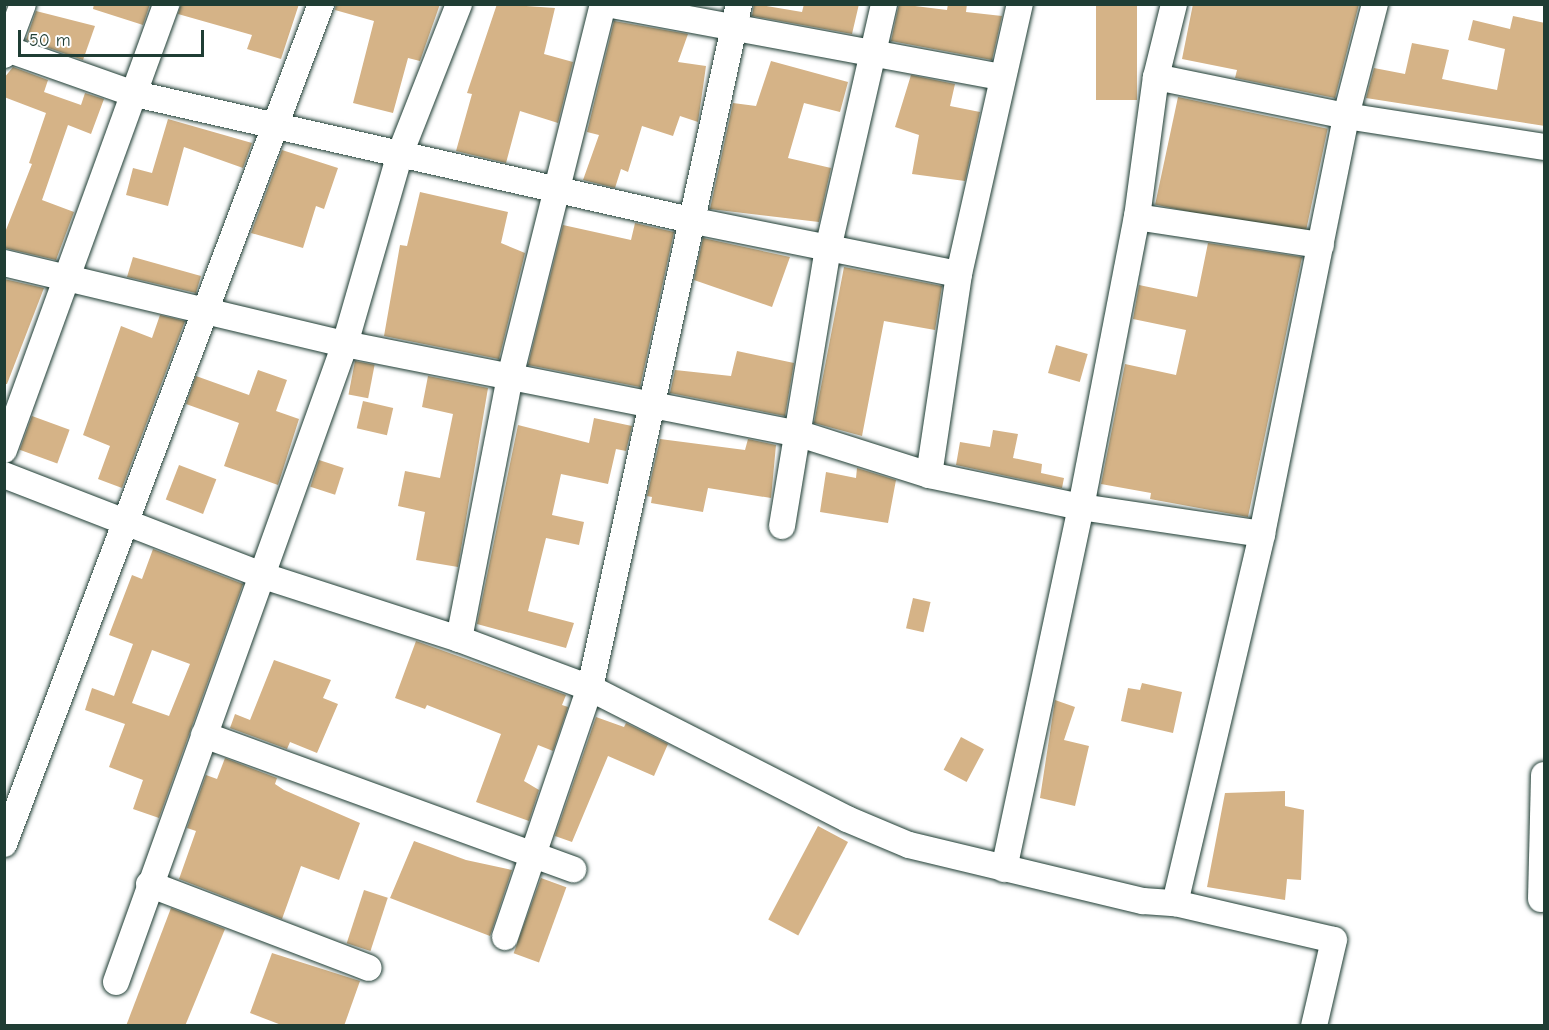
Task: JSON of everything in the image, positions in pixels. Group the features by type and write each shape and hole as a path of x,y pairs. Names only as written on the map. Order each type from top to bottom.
{"street":[{"path":"23,4 5,51 131,93 278,124 400,154 558,186 695,221 959,274"},
{"path":"4,450 131,93 166,4"},
{"path":"4,844 204,310 278,124 321,4"},
{"path":"116,982 149,884 264,576 345,344 400,154 459,4"},
{"path":"459,639 510,377 605,4 734,31 1002,77"},
{"path":"504,938 590,688 651,403 695,221 739,4"},
{"path":"782,526 800,434 828,249 884,4"},
{"path":"929,475 959,274 1020,4"},
{"path":"1004,869 1081,507 1137,217 1156,77 1174,4"},
{"path":"1174,903 1262,534 1346,116 1374,4"},
{"path":"1156,77 1346,116 1545,147"},
{"path":"1137,217 1321,245"},
{"path":"4,263 345,344 800,434 929,475 1081,507 1262,534"},
{"path":"4,475 264,576 459,639 590,688 847,819 909,845 1143,901 1174,903 1334,940 1314,1026"},
{"path":"204,735 573,869"},
{"path":"1541,899 1545,775"},
{"path":"149,884 369,968"}],"building":[{"path":"94,4 150,4 143,25 93,9"},
{"path":"181,4 299,4 281,59 247,49 252,35 178,14"},
{"path":"336,4 440,4 420,61 408,58 393,113 353,103 374,21 335,10"},
{"path":"497,4 555,8 544,54 573,62 558,123 520,111 506,163 456,151 472,94 467,93"},
{"path":"754,4 802,12 804,4 859,4 852,34 752,16"},
{"path":"899,4 947,10 948,4 967,4 966,12 1002,16 992,60 891,41"},
{"path":"1096,4 1137,4 1137,100 1096,100"},
{"path":"1193,4 1359,4 1335,98 1235,78 1237,70 1182,59"},
{"path":"36,11 95,26 83,60 26,40"},
{"path":"1513,16 1545,23 1545,126 1366,98 1374,68 1405,74 1412,43 1449,50 1442,79 1497,90 1505,49 1468,40 1473,20 1510,29"},
{"path":"614,21 688,34 678,62 706,66 698,122 680,116 673,136 642,126 628,172 621,169 615,188 583,180 599,135 587,132"},
{"path":"771,61 848,82 840,112 804,103 788,158 831,168 819,222 710,209 733,103 756,106"},
{"path":"13,67 48,80 44,92 81,105 85,93 104,99 91,134 68,125 42,200 74,212 56,260 4,248 4,235 32,164 29,163 46,113 4,97 4,78"},
{"path":"911,75 955,84 950,106 980,112 965,181 912,174 919,135 895,127"},
{"path":"1178,97 1328,129 1305,236 1155,205"},
{"path":"168,119 252,143 243,168 184,147 168,206 126,195 133,168 152,173"},
{"path":"282,150 338,168 324,209 316,206 303,248 251,233"},
{"path":"420,192 508,212 501,243 525,253 499,359 384,336 400,245 407,246"},
{"path":"635,223 674,232 640,387 528,365 563,225 631,240"},
{"path":"703,238 790,257 772,307 694,280"},
{"path":"1208,243 1302,257 1248,517 1150,499 1151,493 1101,484 1125,364 1176,375 1186,330 1133,319 1139,285 1197,297"},
{"path":"133,257 201,276 196,293 127,277"},
{"path":"844,267 942,286 935,330 884,321 862,436 814,423"},
{"path":"4,279 44,288 7,384 4,384"},
{"path":"160,315 185,321 122,488 98,479 110,446 83,435 121,326 152,338"},
{"path":"1056,345 1088,354 1080,382 1048,373"},
{"path":"737,351 794,363 785,416 670,393 675,370 731,376"},
{"path":"355,361 375,365 368,398 349,394"},
{"path":"258,370 287,380 276,411 299,419 278,485 224,466 239,423 186,404 196,376 249,395"},
{"path":"428,376 488,388 458,567 416,560 425,512 398,506 405,471 440,478 453,414 422,407"},
{"path":"363,401 393,408 387,435 357,428"},
{"path":"32,416 70,430 57,464 20,450"},
{"path":"594,418 632,426 626,451 616,449 608,484 561,474 552,515 584,522 579,545 546,538 528,611 574,623 566,648 477,624 518,425 589,443"},
{"path":"993,430 1018,434 1013,458 1042,464 1041,473 1064,478 1062,488 956,465 960,442 990,447"},
{"path":"660,439 745,450 748,439 776,445 771,498 708,488 703,512 651,503 652,497 647,496"},
{"path":"319,460 344,468 335,495 310,487"},
{"path":"179,465 216,479 203,514 166,500"},
{"path":"857,468 896,480 888,523 820,512 826,472 856,478"},
{"path":"153,549 243,584 159,818 133,809 143,780 109,767 125,724 85,710 92,688 114,696 133,644 109,635 132,575 142,579","holes":["152,650 190,664 169,716 132,703"]},
{"path":"913,598 931,602 924,632 906,628"},
{"path":"416,641 566,695 562,705 568,707 553,751 538,745 524,781 539,790 529,821 476,802 501,734 427,705 425,709 395,698"},
{"path":"274,660 331,680 323,698 338,704 317,753 290,742 287,749 230,728 235,714 250,720"},
{"path":"1142,683 1182,692 1173,733 1121,721 1128,688 1140,690"},
{"path":"1055,700 1075,707 1064,740 1089,746 1075,806 1040,798"},
{"path":"596,717 624,727 626,723 668,744 654,776 608,756 572,842 555,836"},
{"path":"961,737 984,749 967,782 944,770"},
{"path":"225,758 277,778 275,784 284,790 360,823 339,880 301,866 282,919 179,879 196,831 187,828 206,775 217,779"},
{"path":"1285,791 1285,806 1304,810 1301,880 1287,879 1285,900 1207,887 1225,793"},
{"path":"818,826 848,842 798,936 768,920"},
{"path":"414,841 466,860 512,870 490,936 390,898"},
{"path":"541,878 566,887 539,962 514,953"},
{"path":"364,890 388,898 370,951 347,943"},
{"path":"171,908 225,929 185,1026 126,1026"},
{"path":"272,953 360,981 344,1026 284,1026 250,1013"}]}
